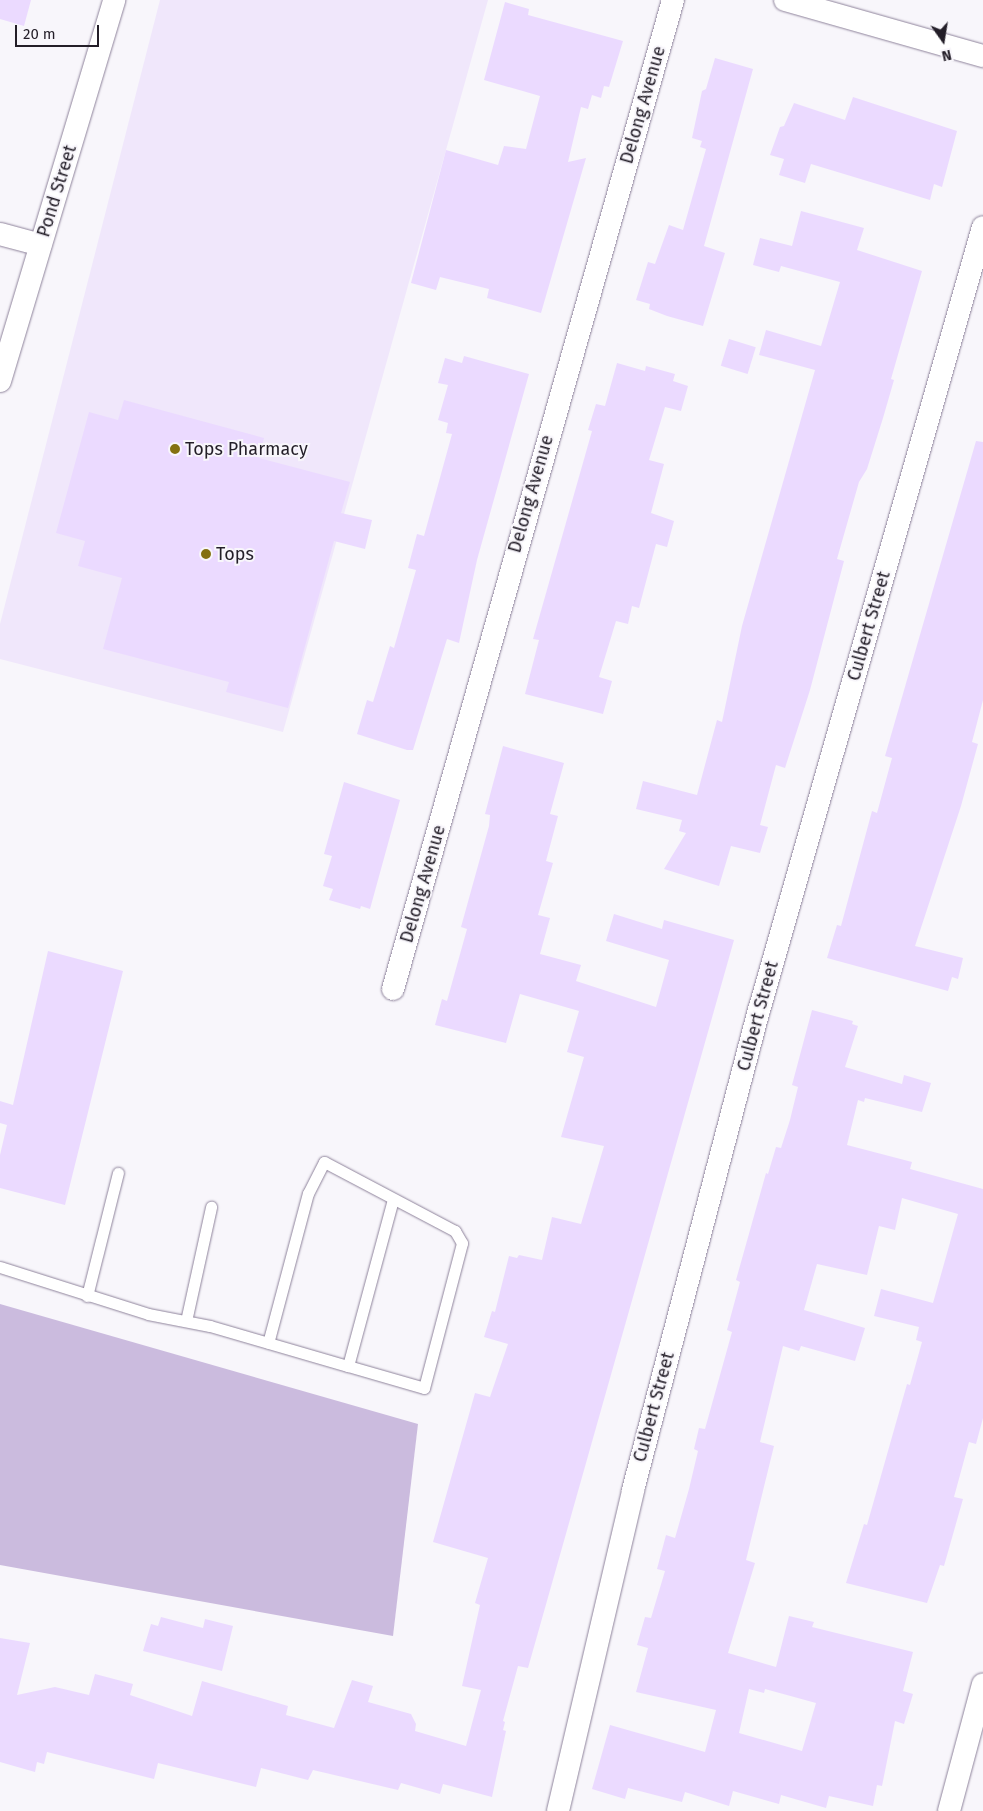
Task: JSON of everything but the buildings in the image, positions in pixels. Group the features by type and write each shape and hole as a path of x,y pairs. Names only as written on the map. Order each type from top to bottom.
{"street":[{"name":"Pond Street","path":"0,381 114,0"},
{"name":"Delong Avenue","path":"393,990 673,0"},
{"path":"785,0 983,56"},
{"name":"Culbert Street","path":"558,1811 632,1490 757,1017 983,227"},
{"path":"0,234 41,245"},
{"path":"949,1811 983,1684"}],"lane":[{"path":"0,1267 148,1314 186,1321 424,1388 451,1296 462,1242 455,1231 324,1162 308,1193 268,1343"},
{"path":"87,1296 118,1173"},
{"path":"348,1366 393,1199"},
{"path":"186,1321 211,1207"}],"shaded area":[{"path":"160,0 488,0 283,732 0,659 0,624"},
{"path":"0,1304 418,1424 393,1636 0,1565"}],"place":[{"name":"Tops Pharmacy","path":"175,449"},
{"name":"Tops","path":"206,554"}]}
